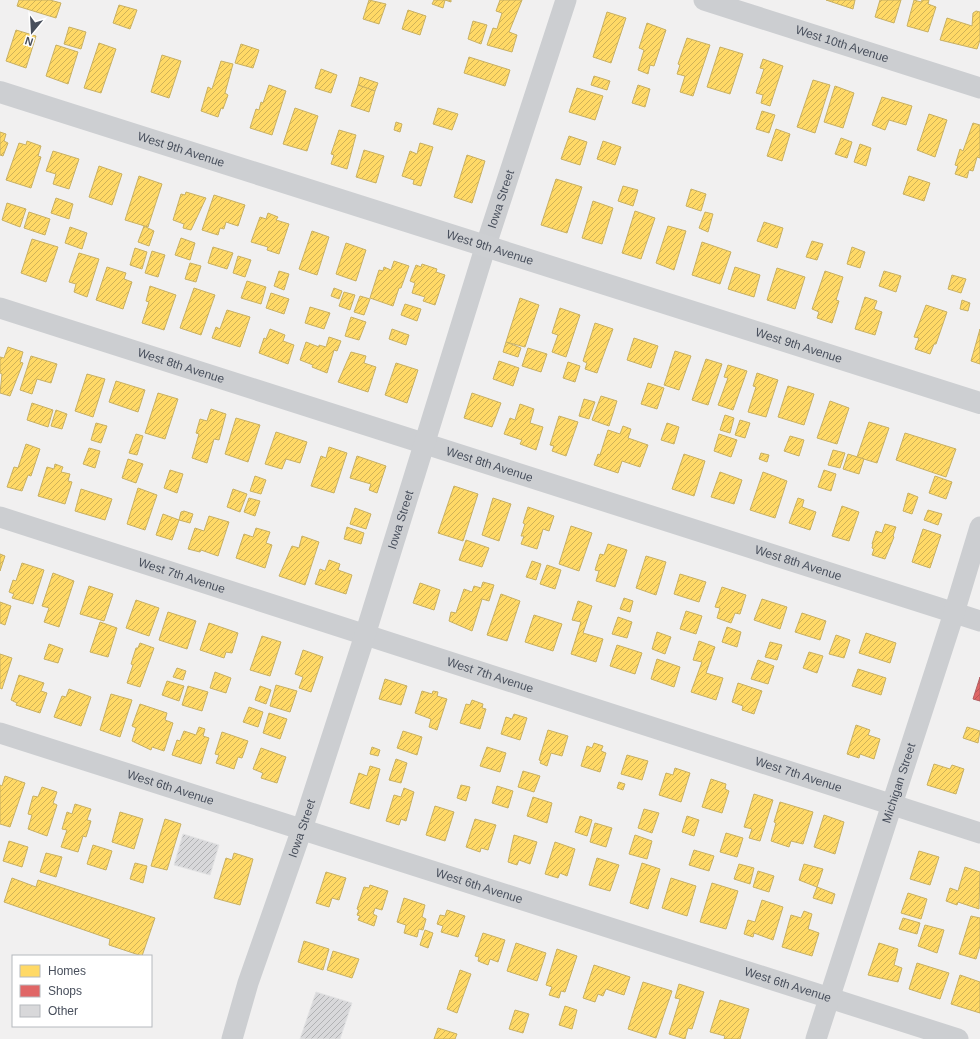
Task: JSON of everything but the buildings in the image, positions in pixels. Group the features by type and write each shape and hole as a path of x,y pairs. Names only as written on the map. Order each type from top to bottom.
{"main road":[{"name":"West 9th Avenue","path":"0,92 980,403"}],"street":[{"name":"Iowa Street","path":"232,1039 248,983 302,829 365,635 486,245 566,0"},
{"name":"West 10th Avenue","path":"704,0 980,88"},
{"name":"West 8th Avenue","path":"0,308 954,614 980,621"},
{"name":"West 7th Avenue","path":"0,517 980,833"},
{"name":"Michigan Street","path":"816,1039 891,804 954,614 980,527"},
{"name":"West 6th Avenue","path":"0,733 958,1039"}]}
